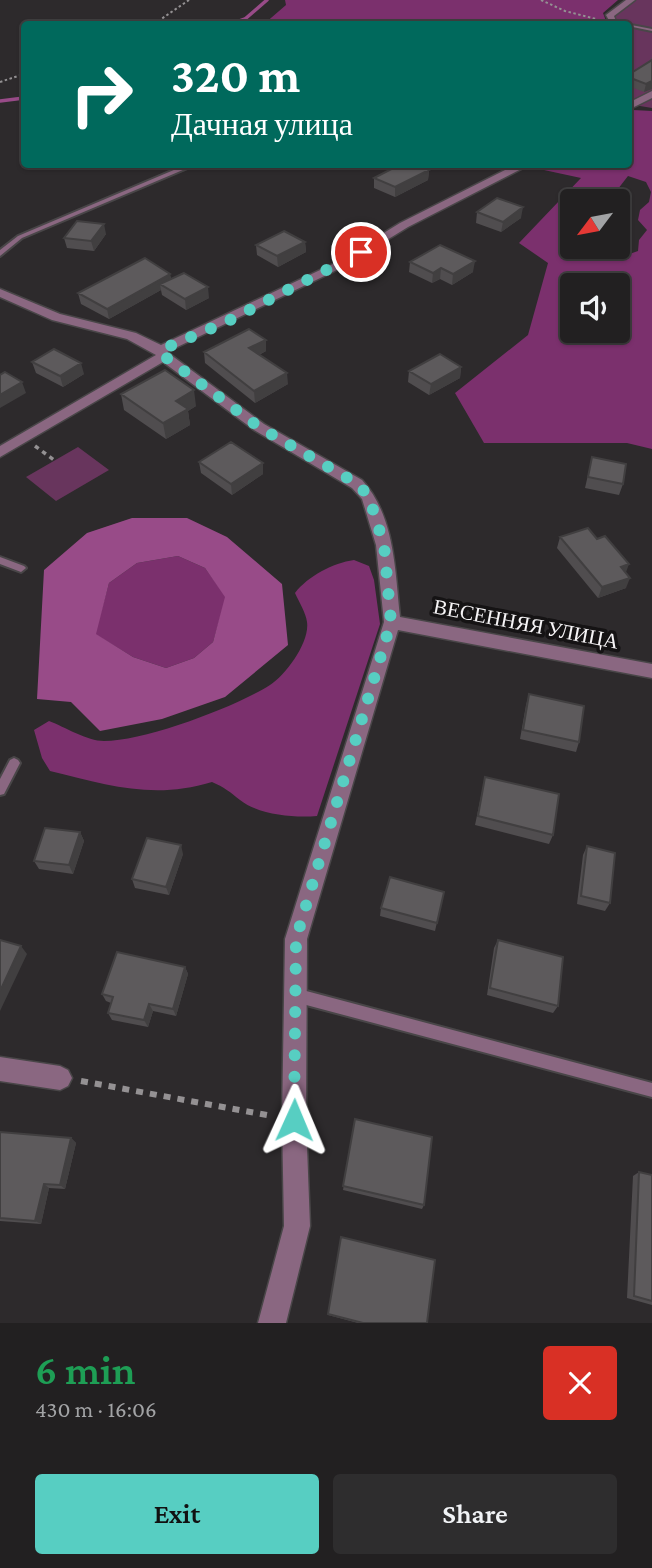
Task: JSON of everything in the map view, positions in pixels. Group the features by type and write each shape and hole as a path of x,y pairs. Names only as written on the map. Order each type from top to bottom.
{"street":[{"path":"613,21 610,15 631,0"},
{"path":"633,104 652,93"},
{"path":"633,104 652,104"},
{"path":"0,452 163,353 339,265 404,225 518,168"},
{"path":"0,293 56,317 136,339 163,353 259,427 358,484 369,497 384,545 391,622 296,939 294,1120 297,1226 272,1323"},
{"name":"ВЕСЕННЯЯ УЛИЦА","path":"391,622 652,671"},
{"path":"0,1069 60,1077"}],"lane":[{"path":"632,26 652,30"},
{"path":"0,254 20,237 184,168"},
{"path":"0,560 21,568"},
{"path":"0,790 14,763"},
{"path":"295,995 652,1090"}],"path":[{"path":"158,21 189,0"},
{"path":"541,0 579,15 609,21"},
{"path":"0,82 21,75"},
{"path":"60,1077 294,1120"}],"shaded area":[{"path":"285,0 618,0 603,13 606,21 267,21 286,5"},
{"path":"625,0 652,0 652,108 632,105 632,21 607,21 608,15"},
{"path":"632,111 652,111 652,449 627,443 484,443 455,393 528,335 548,263 519,243 560,200 560,259 630,259 630,254 638,251 639,240 647,230 638,220 640,210 649,202 651,192 646,182 628,176 618,189 571,189 581,178 542,168 632,168"},
{"path":"78,447 109,470 56,501 26,477"},
{"path":"132,518 187,518 227,537 282,584 288,645 225,697 162,719 100,731 71,702 37,699 44,570 87,533","holes":["178,556 205,568 225,597 213,642 194,658 166,668 133,657 96,634 109,583 137,563"]},
{"path":"178,556 205,568 226,597 213,642 194,658 166,668 133,657 95,634 109,583 137,563"},
{"path":"354,560 369,566 374,580 380,624 317,816 288,816 257,809 212,782 170,790 150,790 111,785 50,771 42,758 34,730 49,721 90,739 121,739 189,721 235,703 270,685 290,666 305,639 306,619 295,593 322,571"}],"building":[{"path":"652,60 652,81 646,84 632,79 632,72"},
{"path":"393,168 429,170 395,187 374,178"},
{"path":"497,198 523,207 503,222 477,212"},
{"path":"77,221 104,224 91,241 64,238"},
{"path":"284,231 305,242 277,256 256,245"},
{"path":"440,245 475,261 453,274 441,268 433,273 410,262"},
{"path":"145,258 170,274 107,309 78,293"},
{"path":"184,273 208,287 185,299 160,284"},
{"path":"249,329 266,340 249,348 287,373 254,391 204,352"},
{"path":"54,349 81,363 60,376 32,362"},
{"path":"440,354 461,367 431,384 409,371"},
{"path":"165,370 194,390 176,401 188,409 163,423 121,394"},
{"path":"5,372 22,382 0,395 0,375"},
{"path":"231,442 263,463 231,484 199,462"},
{"path":"592,457 626,464 623,484 588,477"},
{"path":"588,528 597,539 605,536 629,564 621,567 630,578 602,587 560,537"},
{"path":"529,694 584,706 579,742 523,730"},
{"path":"485,777 559,794 553,835 478,816"},
{"path":"45,828 80,832 69,865 34,861"},
{"path":"147,838 181,845 166,887 132,879"},
{"path":"587,846 615,853 610,903 581,896"},
{"path":"390,877 444,892 437,923 381,908"},
{"path":"0,940 21,946 0,991"},
{"path":"498,940 563,957 558,1006 490,988"},
{"path":"117,952 185,967 173,1009 149,1004 144,1020 108,1013 113,997 102,994"},
{"path":"355,1119 432,1137 424,1205 343,1186"},
{"path":"0,1132 71,1138 60,1185 44,1184 35,1221 0,1218"},
{"path":"639,1172 652,1175 652,1301 634,1296"},
{"path":"341,1237 435,1260 427,1323 363,1323 328,1314"}],"waterway":[{"path":"239,21 267,0"},
{"path":"0,101 21,98"}],"route":[{"path":"294,1120 296,939 391,622 384,545 369,497 358,484 259,427 164,356 161,350 226,322 361,252"}]}
